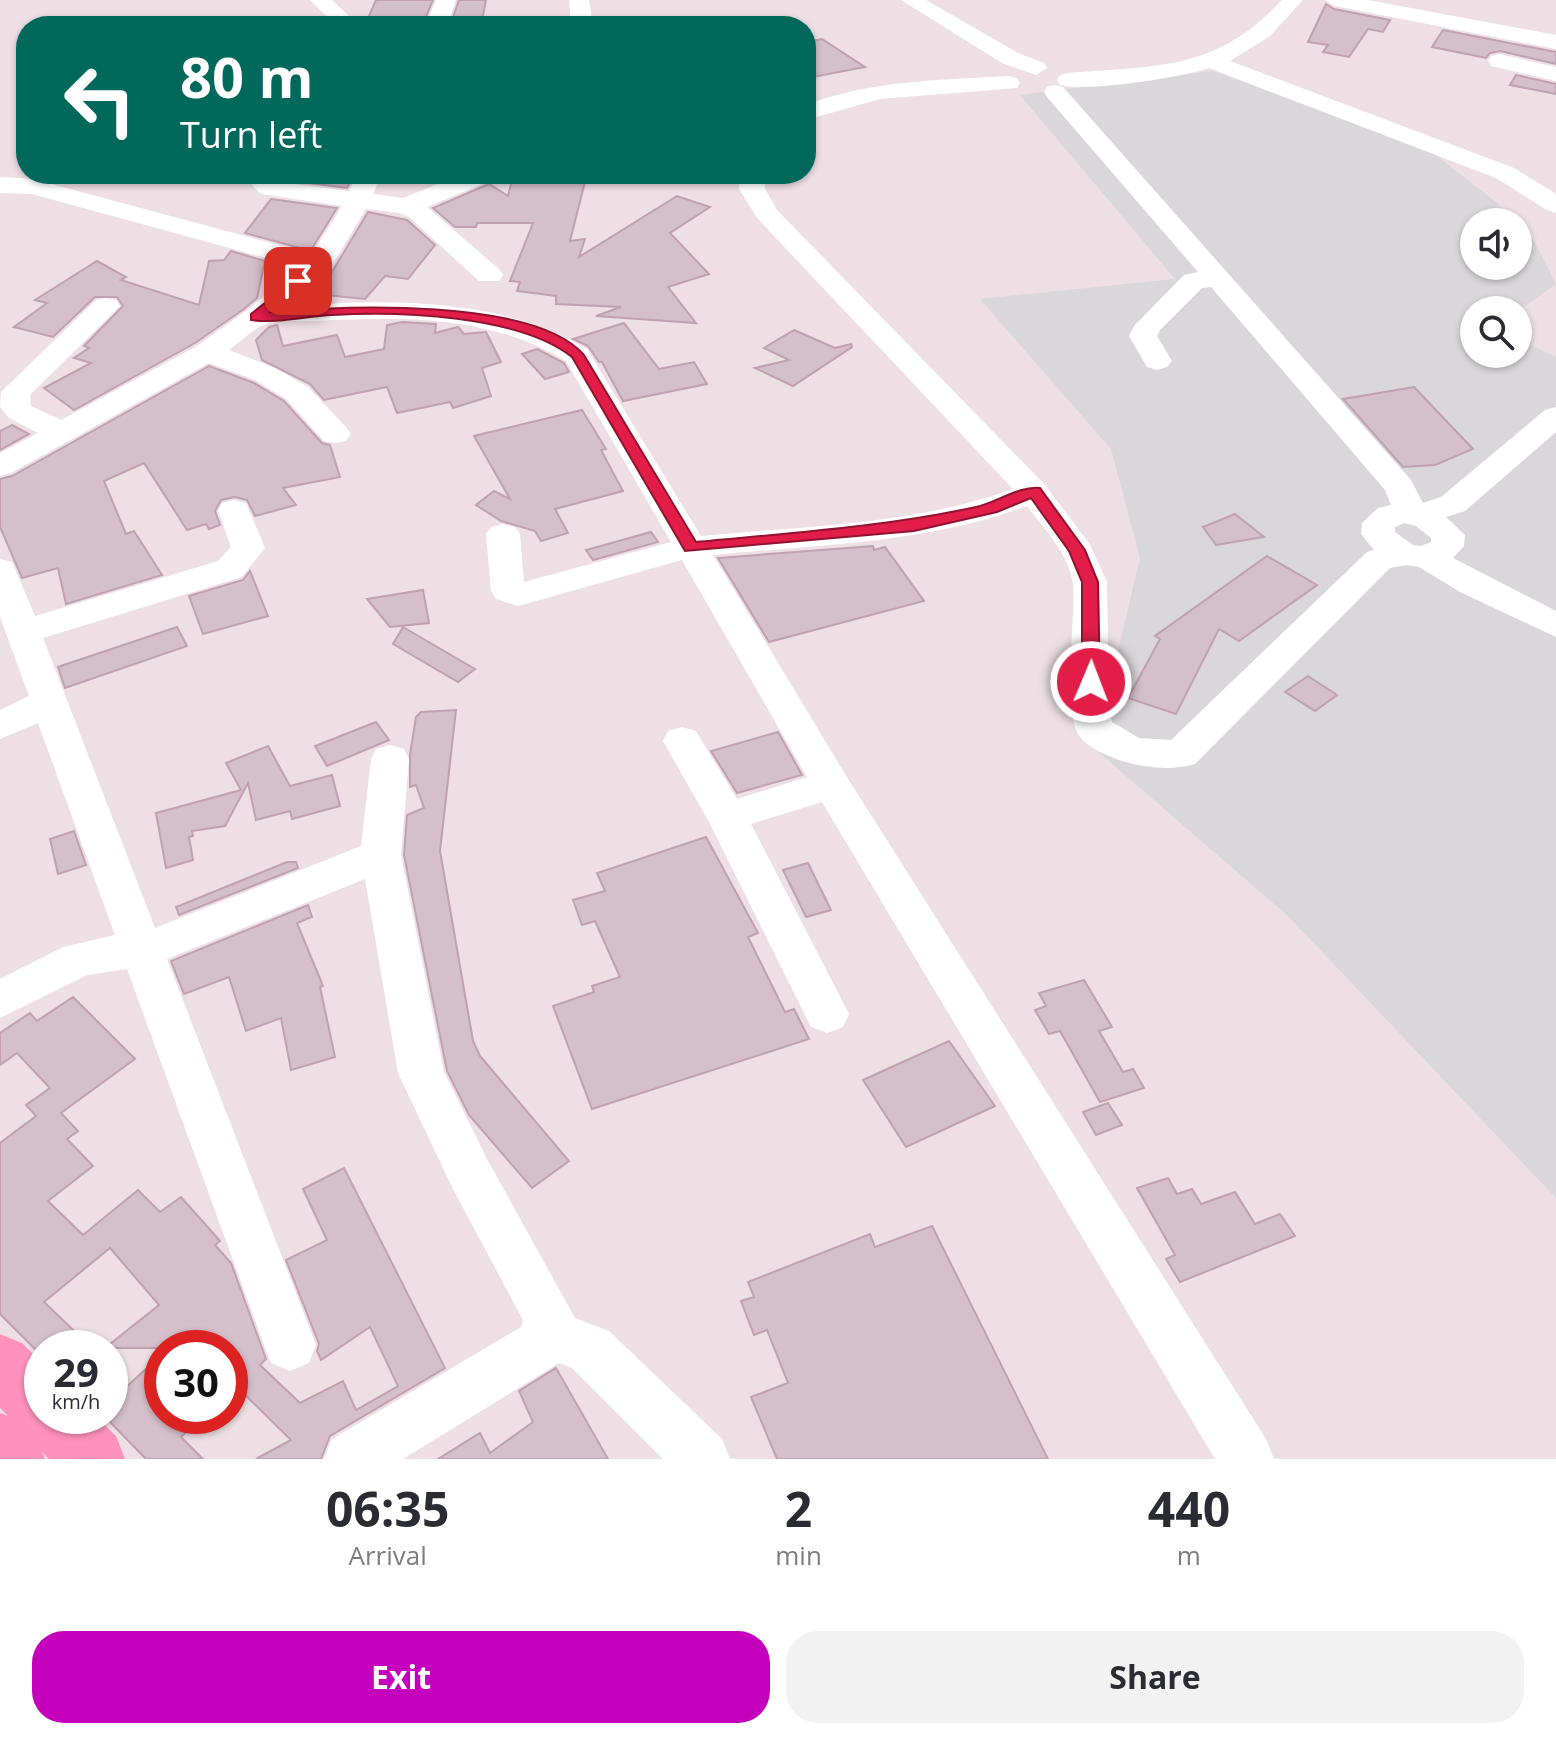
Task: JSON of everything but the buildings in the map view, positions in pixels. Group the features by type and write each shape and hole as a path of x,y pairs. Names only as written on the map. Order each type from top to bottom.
{"main road":[{"path":"0,1364 24,1389"},
{"path":"69,1434 93,1459"},
{"path":"0,1445 13,1459"}],"street":[{"path":"320,0 338,16"},
{"path":"816,108 832,101 866,95 1032,78 1167,72 1212,62 1257,37 1293,0"},
{"path":"1335,0 1556,42"},
{"path":"916,1 1032,78 1315,406 1415,534 1472,584 1556,625"},
{"path":"1499,61 1556,74"},
{"path":"1212,62 1505,173 1556,205"},
{"path":"71,197 90,184"},
{"path":"265,184 270,189 363,187 418,212 489,275"},
{"path":"406,206 460,184"},
{"path":"752,184 767,214 1034,492 1077,550 1090,582 1090,708 1095,729 1119,748 1148,755 1181,754 1415,534 1556,416"},
{"path":"0,185 33,187 319,264"},
{"path":"0,466 207,352 256,317 319,264 363,187"},
{"path":"1157,361 1143,336 1159,314 1206,280"},
{"path":"61,432 20,412 13,404 16,392 106,306"},
{"path":"256,317 393,310 456,315 521,328 559,340 577,355 831,784 1246,1459"},
{"path":"207,352 265,374 297,393 335,434"},
{"path":"503,534 508,591 518,595 691,547 914,526 991,508 1034,492"},
{"path":"23,632 230,569 248,548 234,510"},
{"path":"1415,534 1556,606"},
{"path":"0,570 290,1345"},
{"path":"0,726 49,702"},
{"path":"682,741 727,817 827,1014"},
{"path":"352,1459 540,1345 548,1333 549,1317 470,1174 421,1073 381,855 390,759"},
{"path":"727,817 831,784"},
{"path":"0,1000 78,959 141,951 213,925 381,855"},
{"path":"548,1333 590,1349 702,1459"}],"shaded area":[{"path":"1213,71 1432,152 1497,203 1502,208 1460,208 1460,280 1532,280 1532,239 1556,284 1532,301 1532,296 1460,296 1460,368 1532,368 1532,346 1556,357 1556,1198 1288,916 1095,749 1140,558 1111,449 980,299 1175,279 1020,95"}],"route":[{"path":"298,281 256,317 393,310 456,315 521,328 559,340 577,355 691,547 914,526 991,508 1034,492 1077,550 1090,582 1091,682"}]}
